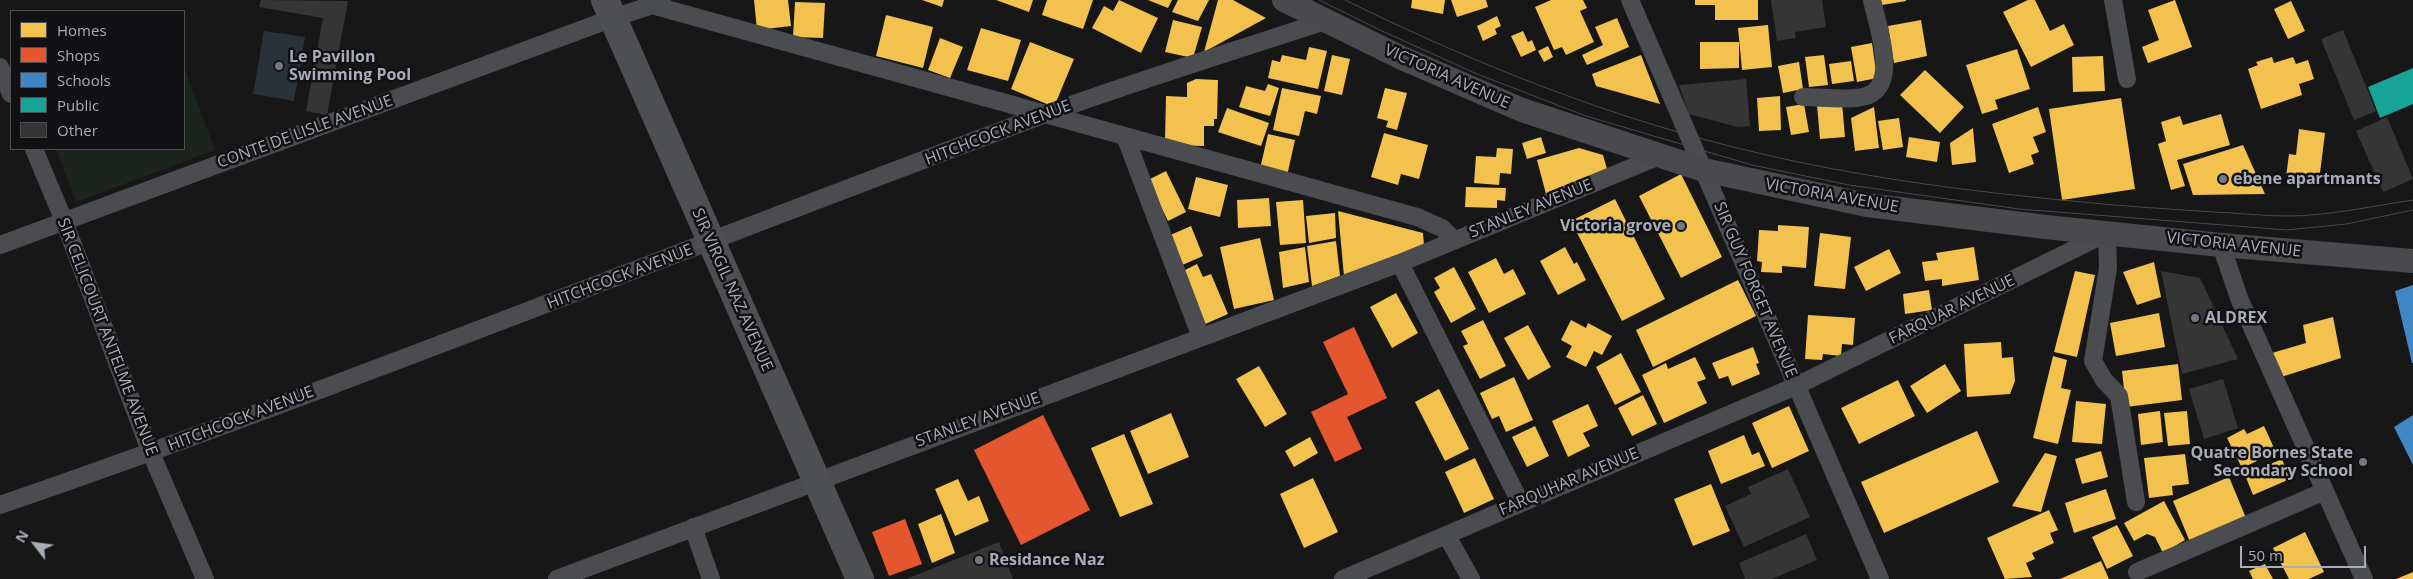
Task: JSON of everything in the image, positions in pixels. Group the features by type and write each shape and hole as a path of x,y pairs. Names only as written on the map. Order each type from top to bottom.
{"main road":[{"name":"VICTORIA AVENUE","path":"1284,0 1402,58 1522,110 1704,170 1868,205 2221,245 2413,261"},
{"name":"SIR VIRGIL NAZ AVENUE","path":"609,9 860,579"}],"street":[{"name":"SIR GUY FORGET AVENUE","path":"1630,0 1880,579"},
{"path":"1803,96 1863,97 1876,89 1883,76 1886,64 1872,0"},
{"path":"2113,0 2127,79"},
{"path":"660,3 1046,114 1417,217 1442,228 1454,240"},
{"name":"CONTE DE LISLE AVENUE","path":"0,245 64,222 609,9 660,3"},
{"name":"HITCHCOCK AVENUE","path":"0,505 150,453 1046,114 1325,21"},
{"path":"0,67 10,92"},
{"path":"1125,136 1201,337"},
{"name":"SIR CELICOURT ANTELME AVENUE","path":"34,150 64,222 150,453 205,579"},
{"name":"STANLEY AVENUE","path":"557,579 816,480 1400,263 1662,155"},
{"path":"2107,233 2108,268 2093,361 2104,380 2119,396 2136,502"},
{"name":"FARQUAR AVENUE","path":"1796,386 2107,233"},
{"path":"2221,245 2239,298 2364,579"},
{"path":"1400,263 1520,502"},
{"name":"FARQUHAR AVENUE","path":"1343,579 1796,386"},
{"path":"2137,572 2325,491"},
{"path":"693,527 711,579"},
{"path":"1447,536 1471,579"}],"shaded area":[{"name":"Le Pavillon Swimming Pool","path":"264,31 305,37 294,101 253,94"},
{"path":"185,70 215,150 76,202 56,150 185,150"}],"building: Homes":[{"path":"754,0 788,0 791,26 757,30"},
{"path":"922,0 944,0 942,7"},
{"path":"996,0 1033,0 1029,12"},
{"path":"1047,0 1093,0 1083,29 1042,15"},
{"path":"1119,0 1158,18 1141,53 1092,28 1104,6 1113,11"},
{"path":"1148,0 1172,0 1168,8"},
{"path":"1178,0 1209,0 1198,21 1172,12"},
{"path":"1218,0 1233,0 1266,18 1204,52"},
{"path":"1412,0 1445,0 1443,14 1411,8"},
{"path":"1451,0 1486,0 1488,7 1457,17"},
{"path":"1551,0 1583,0 1587,8 1580,11 1594,42 1566,55 1562,47 1554,50 1535,7"},
{"path":"1695,0 1758,0 1758,20 1715,20 1715,5 1695,5"},
{"path":"1881,0 1906,0 1906,1 1882,5"},
{"path":"2028,0 2035,0 2050,31 2064,24 2074,45 2031,67 2003,12"},
{"path":"2175,0 2192,47 2148,63 2142,47 2159,40 2148,10"},
{"path":"2291,1 2305,31 2288,39 2274,9"},
{"path":"795,2 825,3 823,38 793,37"},
{"path":"886,15 933,27 923,68 876,56"},
{"path":"1497,16 1501,26 1495,29 1497,34 1483,41 1477,26"},
{"path":"1617,18 1629,47 1587,65 1582,55 1603,45 1595,27"},
{"path":"1173,20 1202,27 1193,58 1165,52"},
{"path":"1921,20 1927,56 1894,63 1888,26"},
{"path":"1768,25 1772,67 1742,70 1738,28"},
{"path":"981,28 1021,40 1008,81 967,70"},
{"path":"1523,31 1528,42 1532,40 1536,50 1521,57 1511,36"},
{"path":"940,38 963,47 950,78 928,70"},
{"path":"1030,42 1074,59 1054,107 1011,89"},
{"path":"1700,42 1739,42 1739,68 1700,69"},
{"path":"1872,43 1877,78 1857,82 1851,47"},
{"path":"1548,46 1553,57 1544,62 1538,51"},
{"path":"1309,47 1327,51 1318,89 1268,78 1272,60 1280,62 1282,55 1306,60"},
{"path":"2017,49 2030,89 1995,100 1998,109 1982,114 1966,65"},
{"path":"1332,55 1350,59 1342,95 1324,91"},
{"path":"1641,55 1660,104 1596,86 1592,74"},
{"path":"1824,55 1828,85 1809,87 1805,57"},
{"path":"2103,56 2105,91 2073,92 2072,57"},
{"path":"2272,57 2274,63 2293,57 2296,64 2308,60 2314,79 2299,84 2302,95 2261,109 2248,69 2258,65 2256,62"},
{"path":"1851,61 1854,81 1832,84 1829,64"},
{"path":"1799,62 1803,89 1783,93 1778,66"},
{"path":"1925,70 1964,107 1940,133 1900,95"},
{"path":"1196,79 1218,80 1217,119 1214,119 1214,126 1204,126 1204,146 1168,145 1165,139 1166,96 1187,97 1187,83"},
{"path":"1268,84 1279,88 1270,116 1239,107 1246,86 1265,91"},
{"path":"1282,88 1321,96 1317,114 1305,111 1299,136 1273,130"},
{"path":"1385,88 1407,93 1397,130 1386,127 1388,121 1377,118"},
{"path":"1780,96 1781,130 1759,131 1757,98"},
{"path":"2121,98 2135,189 2062,200 2049,109"},
{"path":"1842,103 1845,137 1820,139 1817,105"},
{"path":"1804,104 1809,132 1791,135 1786,107"},
{"path":"1874,107 1879,148 1855,151 1851,118"},
{"path":"2038,107 2046,132 2033,137 2039,152 2031,155 2034,164 2009,173 1992,124"},
{"path":"1227,108 1269,123 1261,146 1218,132"},
{"path":"2221,114 2230,145 2177,160 2185,186 2171,190 2158,144 2166,141 2161,122 2180,116 2183,125"},
{"path":"1899,118 1903,147 1883,150 1878,121"},
{"path":"1973,128 1976,162 1952,165 1950,143"},
{"path":"2299,129 2325,133 2319,181 2286,177 2289,154 2296,155"},
{"path":"1384,133 1428,145 1419,179 1401,174 1398,185 1371,177"},
{"path":"1268,134 1295,140 1287,176 1260,169"},
{"path":"1541,137 1546,153 1527,159 1522,143"},
{"path":"1909,137 1940,142 1937,162 1906,157"},
{"name":"ebene apartmants","path":"2243,145 2265,194 2193,195 2183,164"},
{"path":"1497,148 1513,149 1511,174 1500,173 1499,185 1474,183 1476,156 1496,157"},
{"path":"1579,148 1603,155 1609,176 1546,194 1537,160"},
{"path":"1166,171 1186,212 1168,221 1148,180"},
{"name":"Victoria grove","path":"1681,174 1722,257 1681,278 1639,196"},
{"path":"1196,177 1228,185 1220,217 1188,209"},
{"path":"1466,187 1506,188 1505,201 1497,200 1497,208 1465,207"},
{"path":"1269,198 1271,226 1238,228 1237,200"},
{"path":"1615,199 1665,299 1622,321 1571,221"},
{"path":"1303,200 1306,243 1280,245 1276,202"},
{"path":"1338,211 1423,233 1424,246 1344,276"},
{"path":"1335,213 1336,238 1309,243 1306,216"},
{"path":"1778,225 1809,227 1806,268 1782,266 1782,273 1761,272 1762,262 1757,261 1759,230 1778,231"},
{"path":"1191,226 1203,256 1180,266 1168,236"},
{"path":"1820,233 1851,237 1845,289 1814,286"},
{"path":"1260,238 1274,300 1234,309 1220,247"},
{"path":"1336,241 1340,276 1312,286 1307,246"},
{"path":"1305,247 1309,282 1283,288 1279,252"},
{"path":"1565,247 1574,264 1577,262 1586,280 1558,295 1540,261"},
{"path":"1974,247 1979,280 1942,286 1942,279 1925,281 1922,262 1938,260 1936,253"},
{"path":"1889,249 1901,273 1866,291 1854,267"},
{"path":"1496,258 1504,274 1513,269 1526,294 1489,313 1468,272"},
{"path":"2154,262 2161,297 2137,305 2123,272"},
{"path":"1197,264 1203,277 1211,274 1228,314 1203,325 1181,272"},
{"path":"1454,267 1476,309 1451,323 1434,292 1440,288 1434,278"},
{"path":"2075,271 2095,275 2077,357 2054,352"},
{"path":"1738,280 1756,316 1653,367 1636,330"},
{"path":"1929,290 1932,310 1905,314 1903,294"},
{"path":"1396,293 1418,333 1392,348 1370,307"},
{"path":"2159,313 2165,347 2116,356 2110,323"},
{"path":"1808,315 1855,318 1853,345 1842,344 1841,356 1823,354 1822,360 1805,359"},
{"path":"2333,317 2341,358 2278,378 2272,353 2306,343 2303,325"},
{"path":"1483,320 1506,366 1480,379 1463,346 1468,344 1461,331"},
{"path":"1571,320 1586,328 1588,323 1612,336 1602,355 1594,351 1586,367 1566,357 1572,346 1561,340"},
{"path":"1528,325 1551,367 1528,380 1504,338"},
{"path":"2001,342 2002,358 2013,357 2015,381 2010,394 1967,397 1964,344"},
{"path":"1753,347 1759,363 1756,364 1760,374 1732,386 1728,376 1719,379 1712,363"},
{"path":"1621,353 1641,392 1615,405 1596,367"},
{"path":"2053,356 2067,360 2061,388 2071,390 2058,444 2033,438"},
{"path":"1695,357 1706,379 1697,382 1707,403 1664,423 1642,375 1666,363 1668,369"},
{"path":"1945,364 1961,391 1927,413 1910,386"},
{"path":"2178,364 2182,400 2126,407 2122,371"},
{"path":"1259,366 1287,414 1265,427 1236,379"},
{"path":"1514,377 1533,420 1506,432 1499,416 1492,419 1480,393"},
{"path":"1898,380 1915,416 1859,444 1841,408"},
{"path":"1439,389 1469,449 1445,461 1415,402"},
{"path":"1643,395 1657,424 1632,436 1618,408"},
{"path":"2076,401 2106,404 2102,444 2072,442"},
{"path":"1588,404 1598,426 1583,433 1590,446 1568,457 1552,421"},
{"path":"1789,406 1809,451 1772,468 1752,423"},
{"path":"2160,411 2163,442 2141,445 2138,414"},
{"path":"2187,411 2190,444 2168,446 2164,413"},
{"path":"1171,413 1189,457 1148,474 1130,431"},
{"path":"1535,426 1549,456 1527,467 1512,437"},
{"path":"2264,426 2274,448 2255,458 2257,461 2242,468 2227,438 2244,429 2247,434"},
{"path":"1977,431 1999,482 1884,533 1861,482"},
{"path":"1124,434 1153,504 1120,517 1091,448"},
{"path":"1744,435 1752,455 1759,452 1765,466 1721,484 1708,451"},
{"path":"1310,437 1318,453 1294,467 1285,451"},
{"path":"2101,451 2108,477 2082,484 2075,459"},
{"path":"2045,453 2057,456 2041,512 2012,506"},
{"path":"2185,454 2189,484 2172,486 2173,495 2149,498 2144,458"},
{"path":"1475,458 1494,499 1464,513 1445,472"},
{"path":"2282,459 2290,479 2253,495 2245,475"},
{"path":"2229,477 2246,518 2190,542 2173,501"},
{"path":"1313,478 1338,532 1304,548 1280,494"},
{"path":"958,479 968,501 979,496 989,521 955,536 935,489"},
{"path":"1711,484 1730,531 1693,546 1674,499"},
{"path":"2106,489 2116,519 2074,533 2065,503"},
{"path":"2164,501 2185,540 2163,553 2155,537 2147,534 2134,541 2124,523"},
{"path":"2049,510 2058,530 2050,533 2054,543 2032,553 2035,559 2026,563 2032,577 2005,579 1987,538"},
{"path":"941,514 955,553 932,563 918,524"},
{"path":"2117,525 2133,556 2107,569 2092,537"},
{"path":"2305,532 2324,572 2309,579 2289,579 2273,548"},
{"path":"2101,561 2109,579 2060,579"},
{"path":"2265,564 2273,579 2253,579 2249,571"},
{"path":"2413,572 2413,579 2396,579"}],"building: Shops":[{"path":"1354,327 1387,398 1347,417 1362,449 1335,462 1311,412 1348,394 1323,342"},
{"path":"1043,415 1090,510 1021,545 974,450"},
{"path":"905,519 922,564 889,576 872,532"}],"building: Schools":[{"path":"2413,285 2413,363 2412,363 2395,291"},
{"name":"Quatre Bornes State Secondary School","path":"2413,415 2413,465 2394,427"}],"building: Public":[{"path":"2413,68 2413,104 2380,118 2368,87"}],"building: Other":[{"path":"261,0 348,1 327,115 306,111 323,18 259,7"},
{"path":"1771,0 1822,0 1826,27 1795,32 1796,38 1777,41"},
{"path":"2343,30 2376,111 2354,120 2321,39"},
{"path":"1746,79 1750,126 1737,127 1689,114 1679,85"},
{"path":"2387,117 2413,179 2383,192 2356,131"},
{"name":"ALDREX","path":"2161,271 2200,278 2238,359 2182,374"},
{"path":"2223,379 2238,428 2204,439 2189,389"},
{"path":"1788,469 1810,517 1744,547 1725,506 1751,494 1748,487"},
{"path":"1806,534 1817,560 1772,579 1745,579 1739,563"},
{"name":"Residance Naz","path":"999,542 1013,579 906,579"}],"tram line":[{"path":"1319,0 1477,74 1586,116 1752,165 1849,185 2019,209 2287,230 2346,224 2413,210"},
{"path":"1345,0 1394,24 1545,88 1701,139 1833,169 1952,188 2032,197 2125,206 2269,216 2303,216 2413,200"}],"place":[{"name":"Le Pavillon Swimming Pool","path":"279,66"},
{"name":"ebene apartmants","path":"2223,179"},
{"name":"Victoria grove","path":"1681,226"},
{"name":"ALDREX","path":"2195,318"},
{"name":"Quatre Bornes State Secondary School","path":"2363,462"},
{"name":"Residance Naz","path":"979,560"}]}
